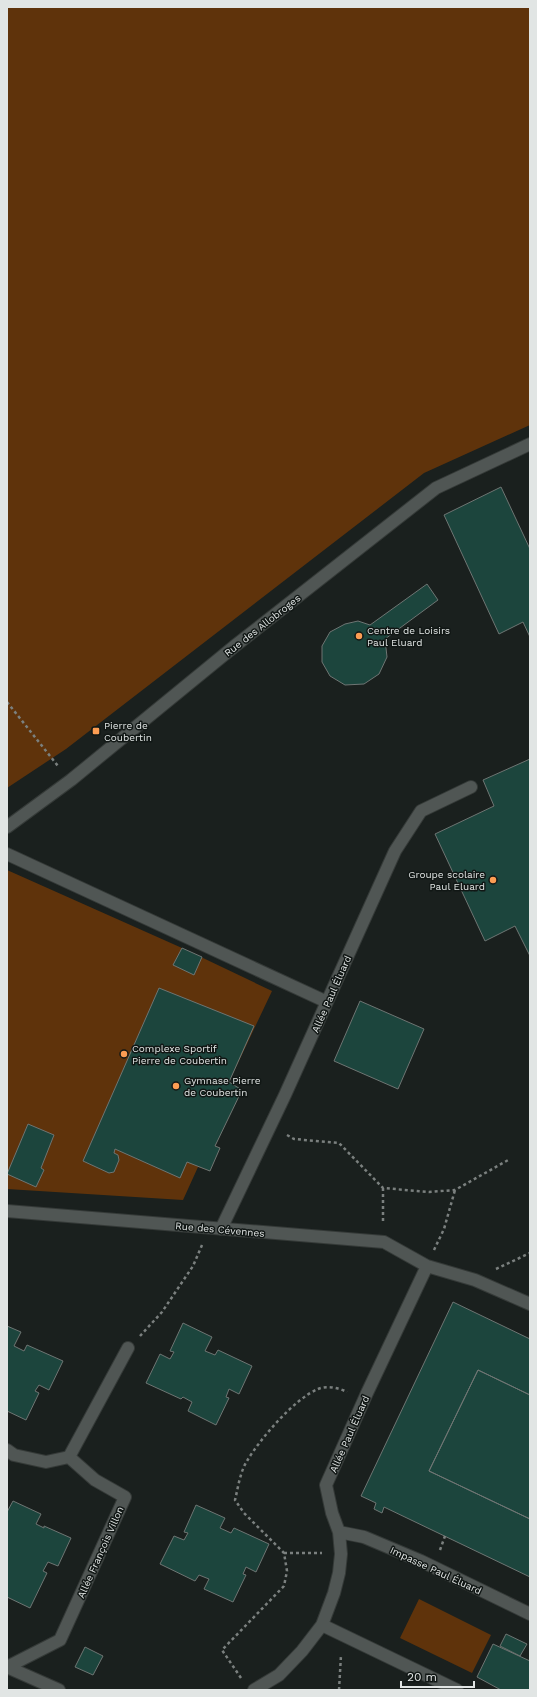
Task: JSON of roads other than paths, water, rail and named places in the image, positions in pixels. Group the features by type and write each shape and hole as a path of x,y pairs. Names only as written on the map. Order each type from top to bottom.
{"street":[{"name":"Rue des Allobroges","path":"7,827 70,780 236,645 436,488 530,444"},
{"name":"Allée Paul Éluard","path":"220,1229 270,1126 395,851 420,811 471,787"},
{"path":"7,854 327,1002"},
{"name":"Rue des Cévennes","path":"7,1211 384,1242 427,1266"},
{"name":"Allée Paul Éluard","path":"254,1690 279,1675 302,1651 322,1624 334,1593 339,1573 340,1554 339,1532 332,1513 326,1485 427,1266"},
{"path":"427,1266 475,1280 530,1304"},
{"path":"7,1450 14,1455 46,1462 69,1457 128,1348"},
{"name":"Allée François Villon","path":"7,1667 60,1640 125,1497 95,1480 69,1457"},
{"name":"Impasse Paul Éluard","path":"339,1532 364,1537 421,1561 530,1614"},
{"path":"322,1624 457,1690"},
{"path":"7,1667 59,1690"}],"place":[{"name":"Centre de Loisirs Paul Eluard","path":"359,636"},
{"name":"Pierre de Coubertin","path":"96,731"},
{"name":"Groupe scolaire Paul Eluard","path":"493,880"},
{"name":"Complexe Sportif Pierre de Coubertin","path":"124,1054"},
{"name":"Gymnase Pierre de Coubertin","path":"176,1086"}]}
